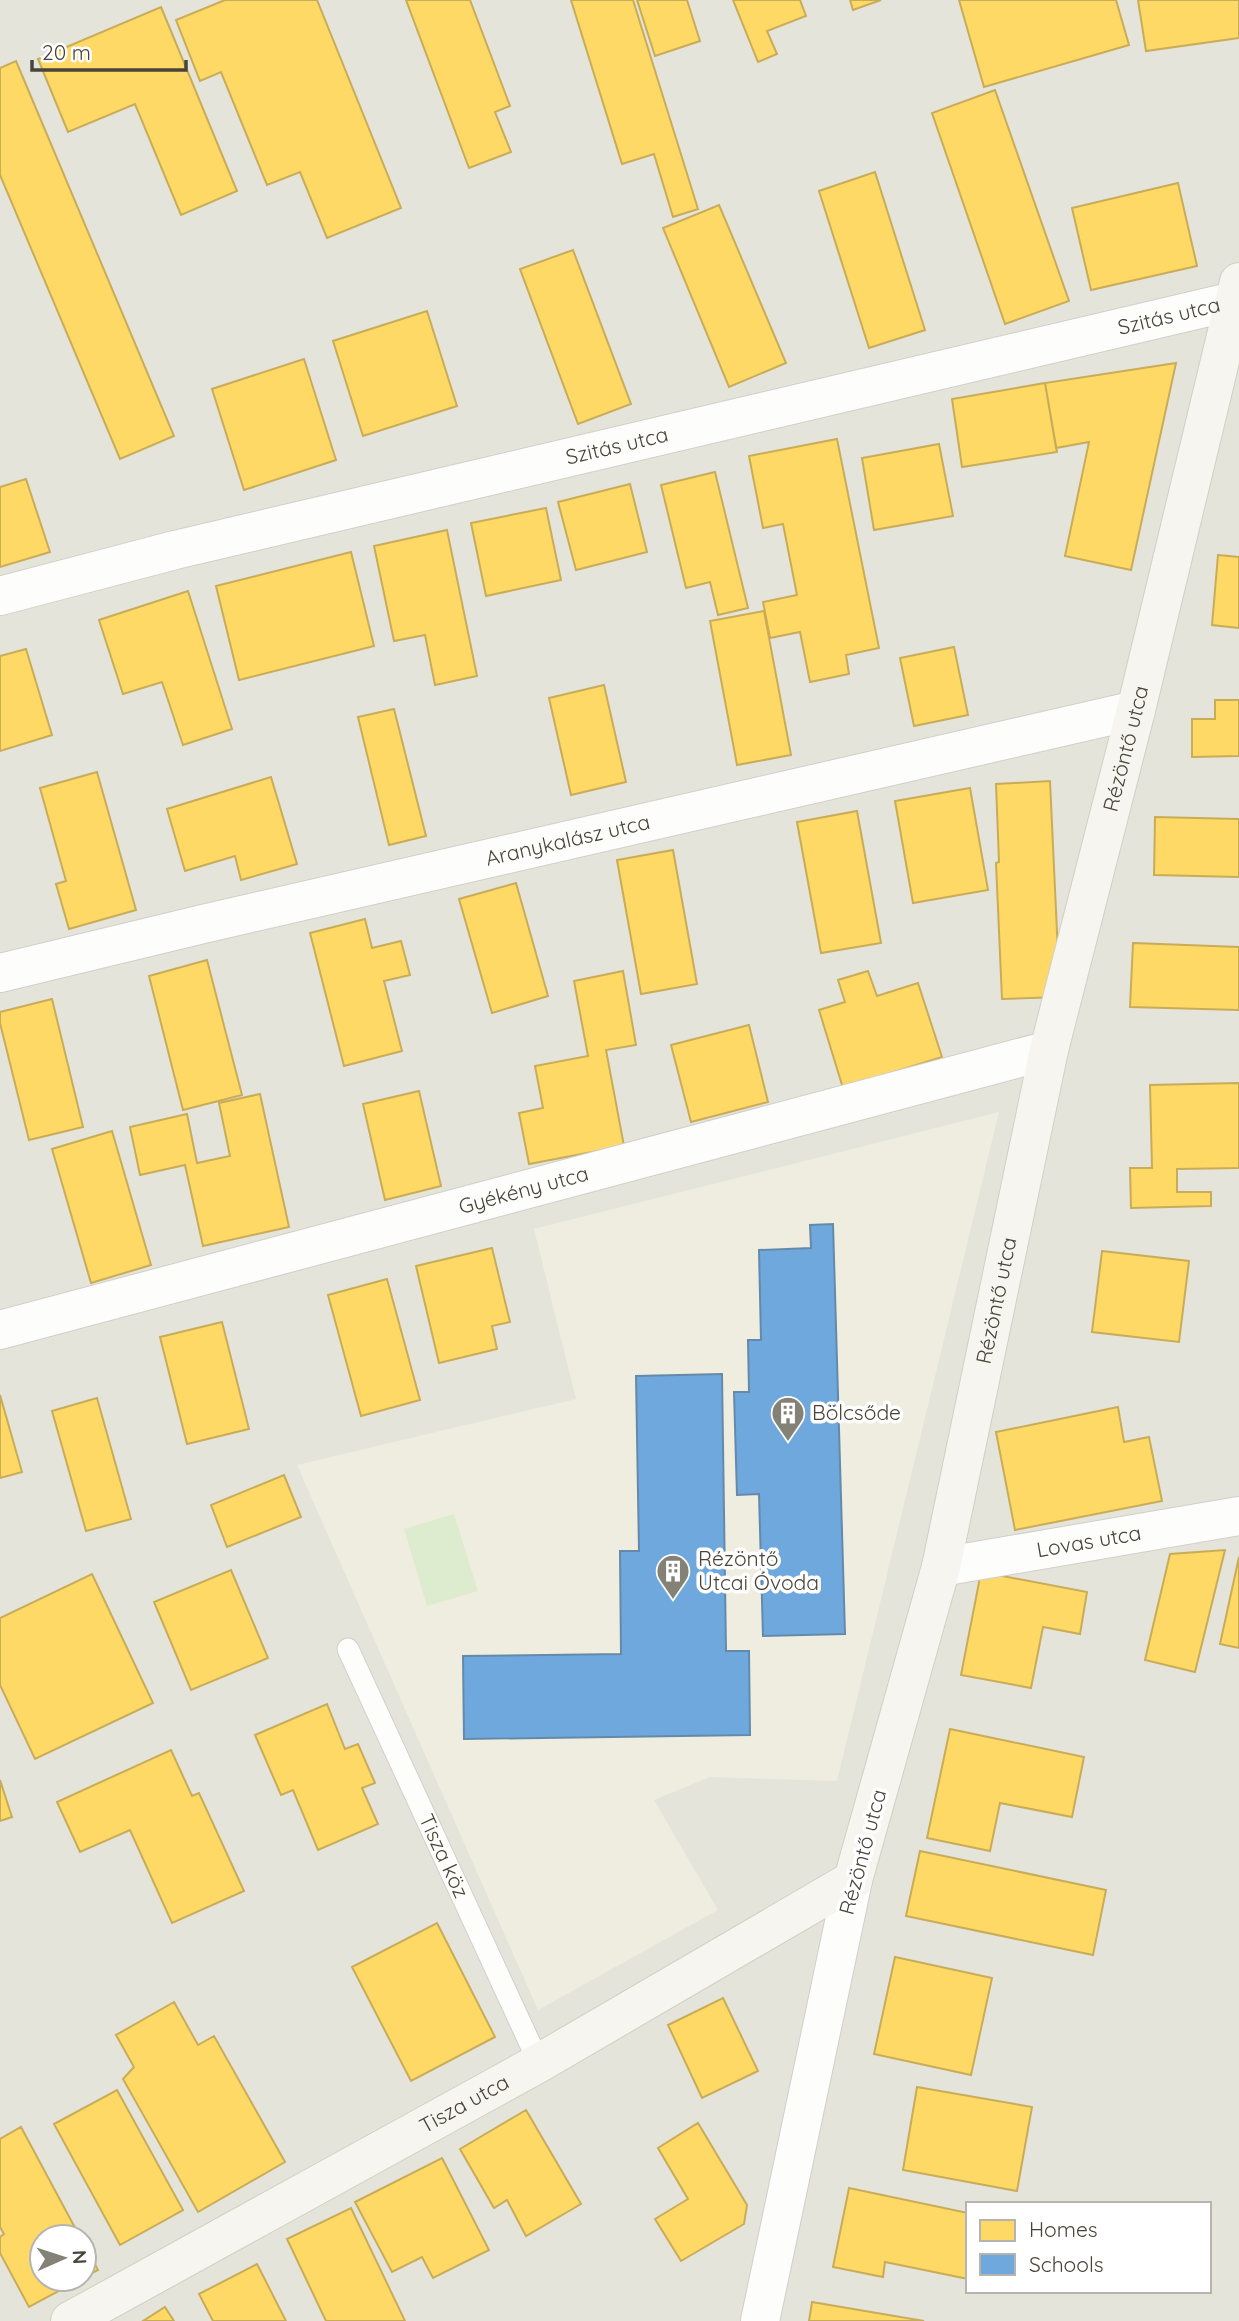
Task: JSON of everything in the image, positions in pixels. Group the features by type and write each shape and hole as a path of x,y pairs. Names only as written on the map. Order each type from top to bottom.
{"main road":[{"name":"Rézöntő utca","path":"853,1880 941,1567 1049,1050 1136,710 1237,292"},
{"name":"Tisza utca","path":"70,2321 539,2063 853,1880"}],"street":[{"name":"Szitás utca","path":"0,596 189,547 1237,292"},
{"name":"Aranykalász utca","path":"0,973 202,924 1136,710"},
{"name":"Gyékény utca","path":"0,1330 1049,1050"},
{"name":"Lovas utca","path":"941,1567 1239,1516"},
{"name":"Rézöntő utca","path":"760,2321 853,1880"}],"lane":[{"name":"Tisza köz","path":"348,1649 539,2063"}],"shaded area":[{"path":"0,0 1239,0 1239,2321 0,2321"},
{"path":"999,1112 837,1781 710,1777 654,1800 718,1910 538,2010 297,1465 576,1399 534,1229"}],"green space":[{"path":"454,1514 478,1591 427,1606 404,1529"}],"building: Homes":[{"path":"225,0 317,0 401,208 327,238 300,172 267,185 221,72 200,81 176,20"},
{"path":"406,0 470,0 510,106 495,112 511,152 469,168"},
{"path":"571,0 633,0 698,209 673,217 654,154 622,164"},
{"path":"637,0 687,0 700,41 655,56"},
{"path":"733,0 800,0 806,16 767,31 777,54 758,62"},
{"path":"850,0 881,0 853,10"},
{"path":"959,0 1116,0 1129,45 984,87"},
{"path":"1138,0 1239,0 1239,38 1146,51"},
{"path":"161,7 237,191 181,215 135,104 68,132 38,59"},
{"path":"16,61 174,436 120,459 0,175 0,68"},
{"path":"995,90 1069,301 1005,324 932,113"},
{"path":"875,172 925,330 869,348 819,191"},
{"path":"1178,183 1197,266 1091,290 1072,208"},
{"path":"719,205 786,363 729,387 663,228"},
{"path":"573,250 631,404 578,424 520,269"},
{"path":"427,311 457,406 363,436 333,341"},
{"path":"304,359 336,460 244,490 212,389"},
{"path":"1176,363 1131,570 1065,556 1089,442 1056,448 1045,383"},
{"path":"1045,383 1057,452 962,467 952,399"},
{"path":"837,439 879,648 846,655 849,674 810,682 800,632 770,638 763,602 797,595 783,524 763,528 749,456"},
{"path":"939,444 953,516 874,530 862,458"},
{"path":"715,472 748,608 718,615 710,582 686,588 661,485"},
{"path":"26,479 50,552 0,567 0,487"},
{"path":"630,484 647,552 576,570 558,502"},
{"path":"546,508 561,580 486,596 471,523"},
{"path":"447,530 477,676 435,685 425,635 394,641 374,546"},
{"path":"351,552 374,646 239,680 216,586"},
{"path":"1218,555 1239,557 1239,628 1212,625"},
{"path":"188,591 232,729 183,745 162,682 123,694 99,620"},
{"path":"764,611 791,755 737,765 710,621"},
{"path":"954,647 968,715 914,726 900,658"},
{"path":"26,649 52,735 0,751 0,656"},
{"path":"604,685 626,782 571,795 549,698"},
{"path":"1215,700 1239,700 1239,756 1192,757 1192,719 1215,719"},
{"path":"394,709 426,836 389,845 358,717"},
{"path":"97,772 136,910 69,929 56,884 66,881 40,788"},
{"path":"271,777 297,864 241,880 235,856 185,871 167,809"},
{"path":"1050,781 1060,997 1002,999 996,863 999,862 996,784"},
{"path":"970,788 988,890 913,903 895,801"},
{"path":"857,811 881,943 821,953 797,822"},
{"path":"1155,817 1239,819 1239,877 1154,875"},
{"path":"673,850 697,984 641,994 617,860"},
{"path":"516,883 548,996 492,1013 459,899"},
{"path":"365,919 372,948 401,941 410,975 384,981 402,1051 344,1066 310,933"},
{"path":"1133,943 1239,947 1239,1010 1130,1007"},
{"path":"207,960 242,1095 183,1110 149,976"},
{"path":"623,971 636,1045 606,1050 624,1146 529,1164 519,1113 543,1108 535,1066 588,1056 574,981"},
{"path":"868,971 877,996 918,983 942,1057 843,1088 819,1010 845,1002 838,980"},
{"path":"52,999 83,1127 29,1140 0,1023 0,1012"},
{"path":"749,1025 768,1102 691,1122 671,1045"},
{"path":"1239,1083 1239,1168 1177,1169 1177,1192 1211,1192 1211,1206 1131,1208 1130,1168 1152,1168 1150,1085"},
{"path":"419,1091 441,1186 385,1200 363,1104"},
{"path":"260,1094 289,1227 203,1246 185,1165 140,1175 130,1127 187,1114 197,1163 230,1156 219,1103"},
{"path":"112,1131 151,1265 91,1283 52,1149"},
{"path":"492,1248 510,1322 492,1326 497,1349 439,1363 416,1266"},
{"path":"1102,1251 1189,1261 1179,1342 1092,1332"},
{"path":"387,1279 420,1400 361,1416 328,1295"},
{"path":"222,1322 249,1429 187,1444 160,1337"},
{"path":"0,1395 22,1472 0,1478"},
{"path":"97,1398 131,1519 86,1531 52,1411"},
{"path":"1118,1407 1124,1442 1149,1437 1162,1501 1015,1530 996,1432"},
{"path":"284,1475 301,1517 227,1547 211,1505"},
{"path":"1225,1550 1195,1672 1145,1660 1170,1554"},
{"path":"1239,1557 1239,1648 1220,1644"},
{"path":"231,1570 268,1658 191,1690 154,1602"},
{"path":"981,1572 1087,1592 1080,1634 1043,1627 1031,1688 961,1675"},
{"path":"92,1574 153,1703 35,1759 0,1685 0,1618"},
{"path":"327,1704 345,1749 358,1744 375,1783 362,1788 378,1824 318,1850 293,1790 281,1795 255,1735"},
{"path":"950,1729 1084,1757 1072,1817 1000,1803 990,1851 927,1838"},
{"path":"171,1750 192,1796 199,1793 244,1891 172,1923 130,1830 80,1852 57,1802"},
{"path":"0,1780 12,1817 0,1821"},
{"path":"920,1851 1106,1890 1093,1955 906,1916"},
{"path":"437,1923 495,2037 411,2081 352,1967"},
{"path":"895,1957 992,1978 971,2075 874,2054"},
{"path":"723,1998 758,2071 702,2098 668,2025"},
{"path":"174,2002 198,2045 214,2036 285,2162 198,2212 123,2079 134,2067 116,2035"},
{"path":"917,2087 1032,2107 1017,2191 903,2170"},
{"path":"117,2090 183,2210 120,2245 54,2124"},
{"path":"526,2110 581,2204 526,2236 507,2200 494,2208 460,2149"},
{"path":"698,2123 747,2205 744,2224 681,2261 655,2219 688,2199 658,2148"},
{"path":"21,2127 72,2223 28,2223 28,2293 55,2293 29,2307 0,2253 0,2237 4,2234 0,2227 0,2139"},
{"path":"442,2158 489,2250 433,2278 422,2257 392,2272 355,2202"},
{"path":"849,2188 966,2213 966,2279 885,2262 883,2277 833,2267"},
{"path":"351,2208 405,2321 326,2321 287,2239"},
{"path":"257,2264 286,2321 213,2321 199,2294"},
{"path":"812,2302 924,2321 809,2321"},
{"path":"165,2307 174,2321 143,2321"}],"building: Schools":[{"name":"Bölcsőde","path":"833,1224 845,1634 763,1636 759,1494 737,1495 734,1392 749,1392 748,1340 761,1340 759,1250 811,1248 810,1225"},
{"name":"Rézöntő Utcai Óvoda","path":"722,1374 726,1651 749,1651 750,1735 464,1739 463,1656 621,1654 620,1551 639,1551 636,1376"}],"place":[{"name":"Bölcsőde","path":"788,1443"},
{"name":"Rézöntő Utcai Óvoda","path":"673,1601"}]}
